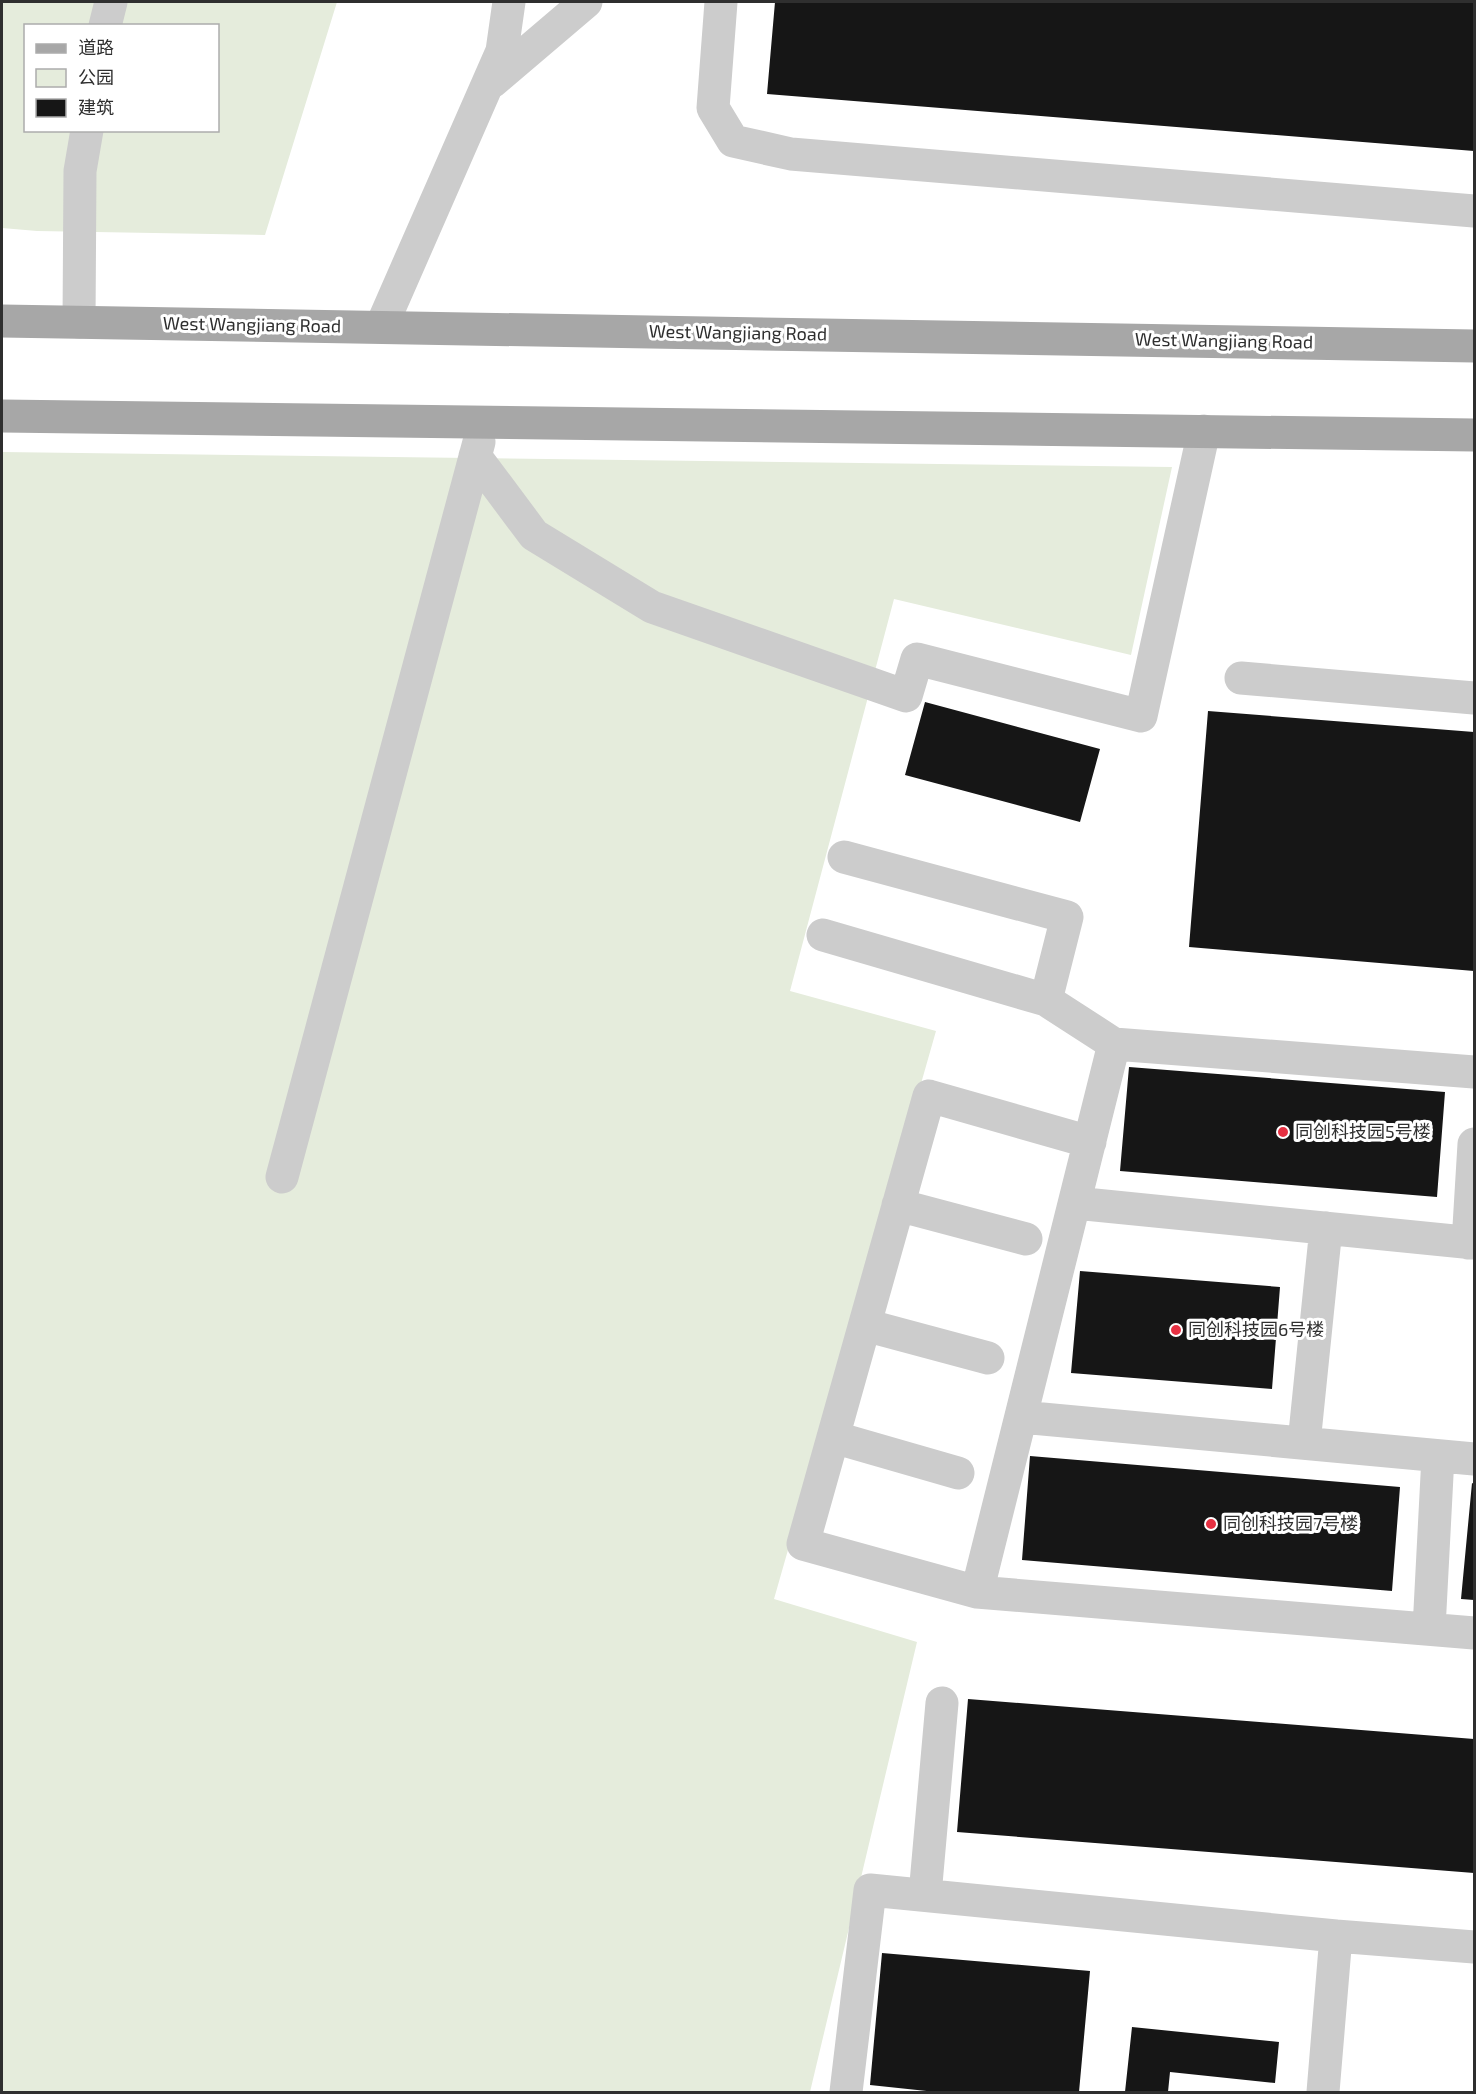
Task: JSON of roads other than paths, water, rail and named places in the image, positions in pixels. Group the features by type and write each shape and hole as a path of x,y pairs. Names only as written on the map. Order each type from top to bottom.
{"main road":[{"name":"West Wangjiang Road","path":"2,321 1474,346"},
{"path":"2,416 1474,435"}],"lane":[{"path":"106,24 111,2"},
{"path":"381,327 501,51 509,2"},
{"path":"486,87 585,2"},
{"path":"721,2 713,108 733,141 791,154 1474,211"},
{"path":"79,322 80,171 87,132"},
{"path":"282,1177 484,423"},
{"path":"475,456 534,535 652,607 906,696 917,659 1141,716 1204,432"},
{"path":"1241,678 1474,698"},
{"path":"844,856 1067,917 1046,1000"},
{"path":"823,935 1046,1000 1114,1044 1474,1072"},
{"path":"977,1592 1114,1044"},
{"path":"1090,1142 929,1096 802,1544 977,1592 1474,1633"},
{"path":"1075,1203 1471,1243 1474,1144"},
{"path":"898,1205 1026,1239"},
{"path":"1304,1443 1326,1228"},
{"path":"865,1325 988,1358"},
{"path":"1021,1417 1474,1459"},
{"path":"833,1437 958,1473"},
{"path":"1429,1629 1438,1456"},
{"path":"925,1895 942,1703"},
{"path":"846,2092 870,1890 1336,1936 1474,1947"},
{"path":"1323,2092 1336,1936"}],"place":[{"name":"同创科技园5号楼","path":"1283,1132"},
{"name":"同创科技园6号楼","path":"1176,1330"},
{"name":"同创科技园7号楼","path":"1211,1524"}]}
